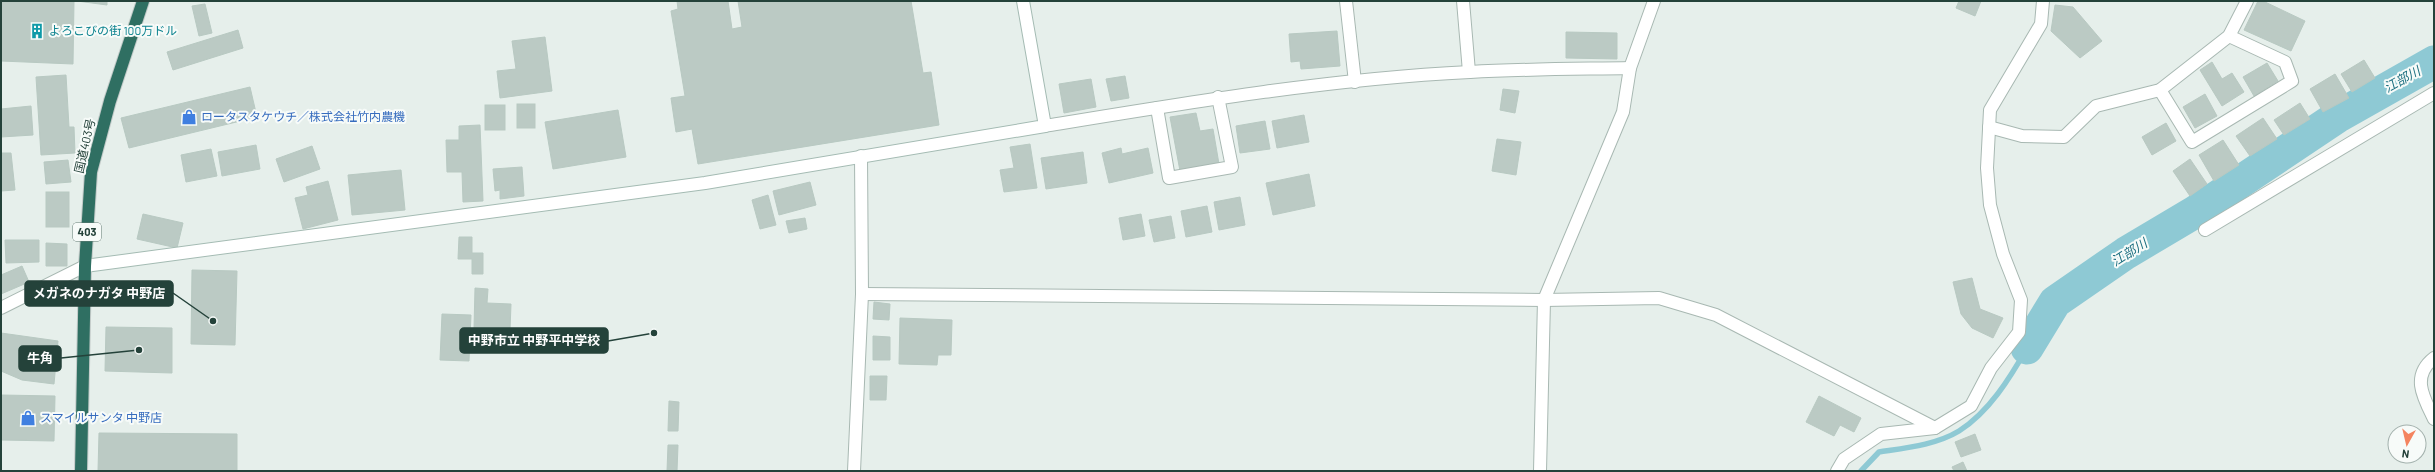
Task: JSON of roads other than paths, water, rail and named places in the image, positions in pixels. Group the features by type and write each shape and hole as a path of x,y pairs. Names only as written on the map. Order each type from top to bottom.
{"highway":[{"name":"国道403号","path":"81,471 85,266 91,172 110,101 143,1"}],"street":[{"path":"1023,1 1045,126"},
{"path":"1346,1 1355,82"},
{"path":"1462,1 1469,72"},
{"path":"1540,471 1544,300 1623,112 1630,68 1654,1"},
{"path":"1837,471 1844,459 1881,434 1935,428 1971,406 1991,368 2019,332 2021,300 2003,254 1990,205 1987,168 1990,110 2041,24 2043,1"},
{"path":"1990,127 2022,136 2064,137 2096,106 2160,90 2229,36 2247,1"},
{"path":"2160,90 2192,142 2292,81 2285,62 2229,36"},
{"path":"1,308 85,266 536,207 705,183 1218,97 1355,82 1469,72 1630,68"},
{"path":"2205,230 2434,94"},
{"path":"1156,108 1169,178 1232,167 1218,97"},
{"path":"854,471 862,294 862,156"},
{"path":"862,294 1544,300 1660,298 1716,315 1935,428"},
{"path":"2434,358 2427,363 2420,378 2421,392 2434,419"}],"waterway":[{"name":"江部川","path":"2027,348 2055,302 2126,253 2195,212 2337,117 2434,62"},
{"name":"江部川","path":"1861,471 1879,452 1940,440 1959,431 1970,423 1998,394 2027,348"}],"place":[{"name":"よろこびの街 100万ドル","path":"37,31"},
{"name":"ロータスタケウチ／株式会社竹内農機","path":"189,117"},
{"name":"メガネのナガタ 中野店","path":"213,321"},
{"name":"中野市立 中野平中学校","path":"654,333"},
{"name":"牛角","path":"139,350"},
{"name":"スマイルサンタ 中野店","path":"28,418"}]}
